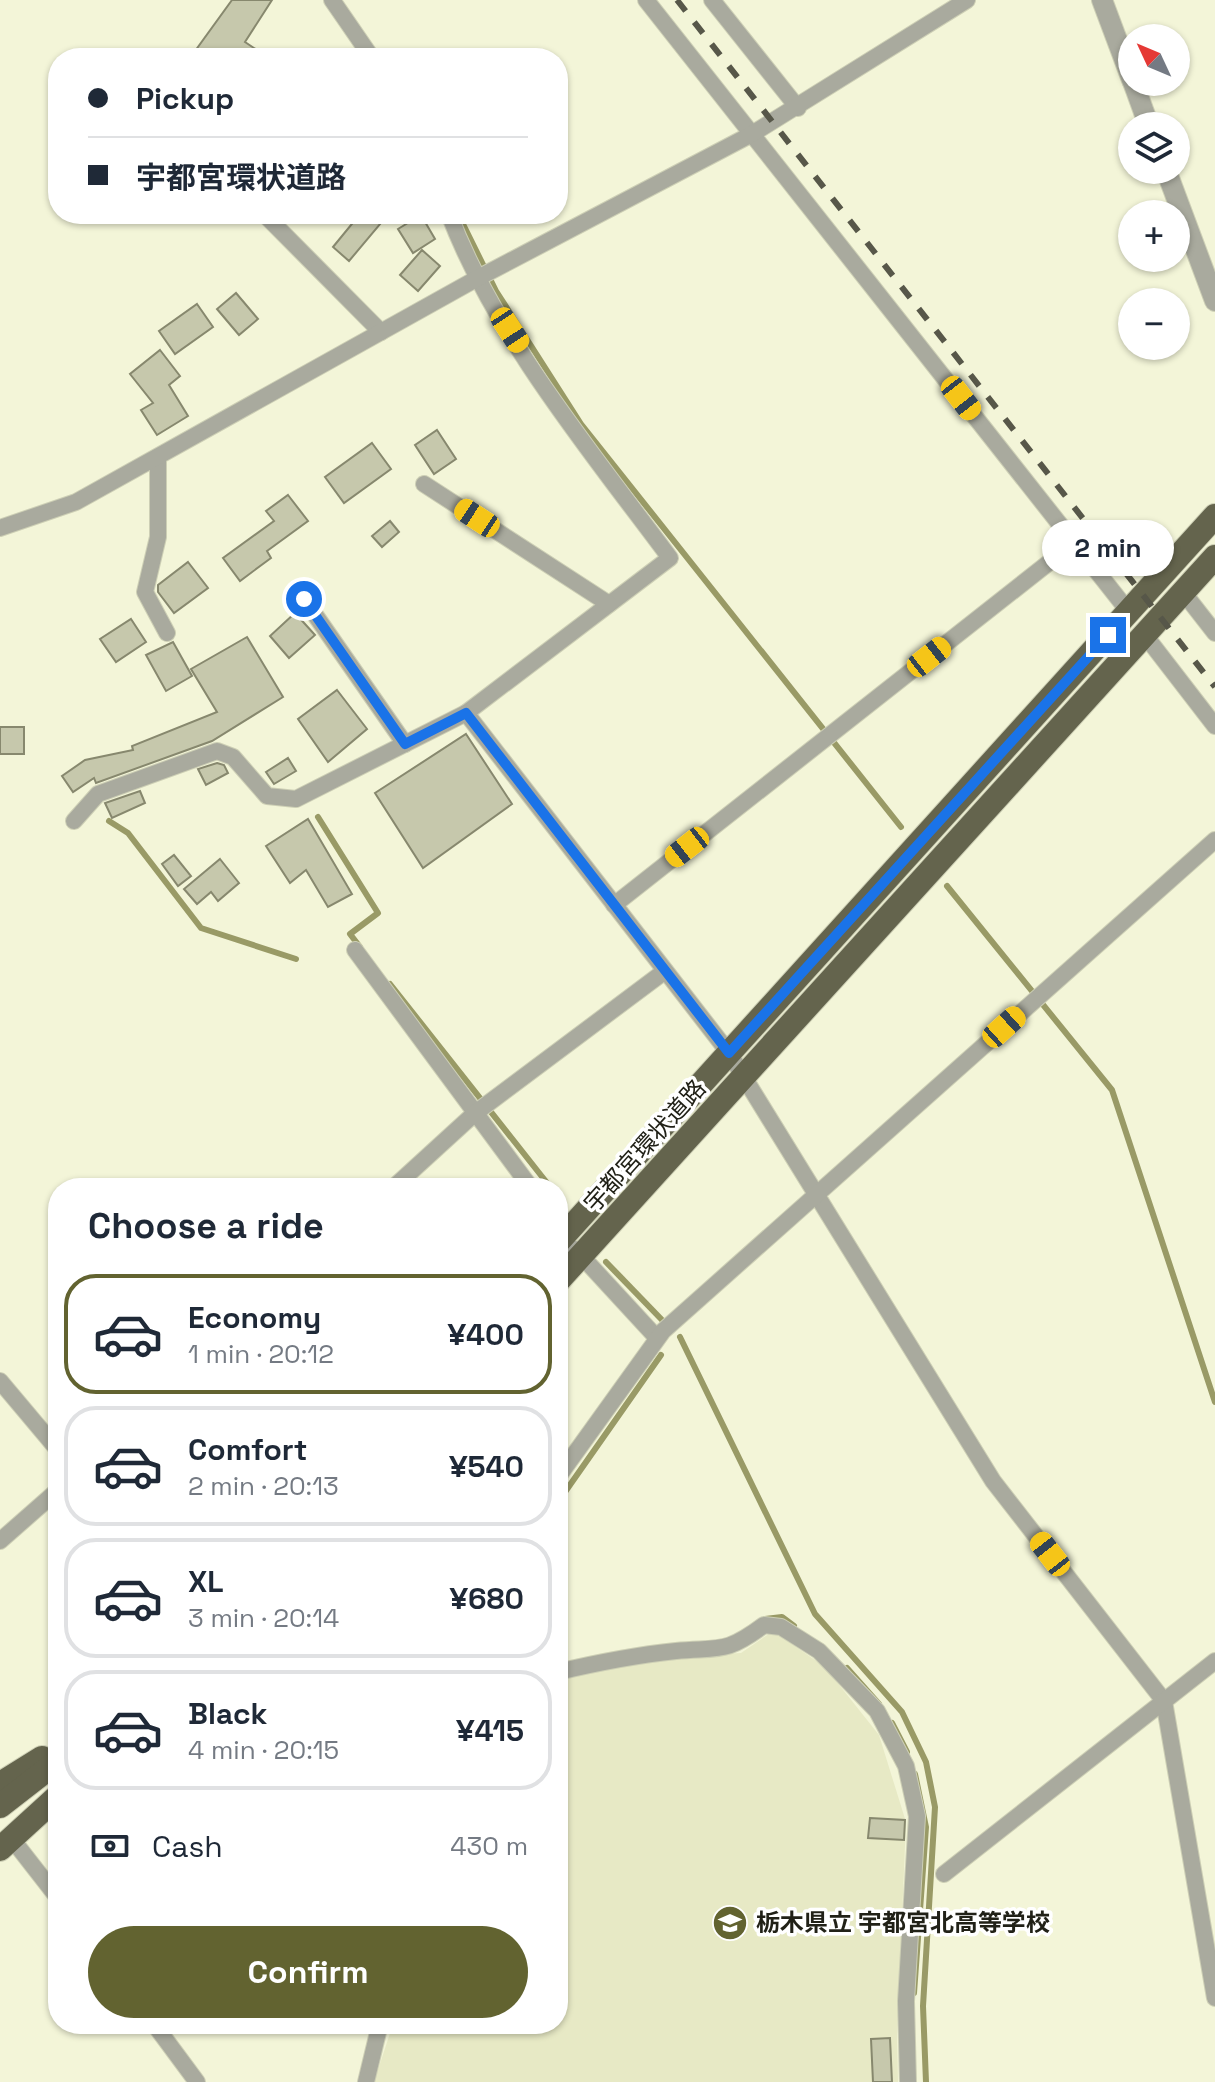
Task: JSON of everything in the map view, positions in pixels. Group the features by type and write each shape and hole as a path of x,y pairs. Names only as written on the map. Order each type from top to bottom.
{"highway":[{"name":"宇都宮環状道路","path":"568,1225 729,1053 1215,516"},
{"name":"宇都宮環状道路","path":"568,1270 1215,557"},
{"path":"0,1784 48,1753"},
{"path":"0,1806 48,1769"},
{"path":"4,1842 48,1805"}],"street":[{"path":"332,0 365,48"},
{"path":"646,0 1129,612"},
{"path":"712,0 798,108"},
{"path":"0,528 76,502 476,279 752,134 967,0"},
{"path":"1102,0 1118,43"},
{"path":"1171,184 1215,301"},
{"path":"274,224 381,332"},
{"path":"74,821 98,794 217,751 233,757 267,796 296,799 466,713 670,558 577,433 476,279 453,224"},
{"path":"158,457 158,537 145,592 167,633"},
{"path":"424,484 609,604"},
{"path":"614,905 1075,542"},
{"path":"1183,592 1215,633"},
{"path":"304,599 405,744"},
{"path":"1144,634 1215,726"},
{"path":"466,713 729,1053 993,1481 1164,1701 1215,1998"},
{"path":"568,1463 657,1338 1215,840"},
{"path":"355,950 523,1178"},
{"path":"404,1178 474,1114 665,971"},
{"path":"568,1242 657,1338"},
{"path":"0,1381 48,1438"},
{"path":"0,1541 48,1499"},
{"path":"568,1670 677,1651 715,1651 743,1641 764,1625 781,1627 819,1651 877,1711 906,1766 917,1816 906,2001 908,2082"},
{"path":"944,1874 1215,1661"},
{"path":"4,1842 48,1888"},
{"path":"161,2034 197,2082"},
{"path":"366,2082 378,2034"}],"shaded area":[{"name":"栃木県立 宇都宮北高等学校","path":"773,1631 825,1667 879,1735 906,1822 897,2034 898,2082 374,2082 390,2034 568,2034 568,1679 651,1658 741,1653"}],"building":[{"path":"232,0 272,0 245,42 254,48 197,48"},
{"path":"352,224 380,224 349,261 333,247"},
{"path":"406,224 426,224 435,239 413,253 398,229"},
{"path":"422,250 440,266 418,291 400,275"},
{"path":"236,293 258,319 239,335 217,309"},
{"path":"197,304 213,327 175,354 159,331"},
{"path":"160,350 180,376 169,385 188,416 157,435 141,410 153,403 130,374"},
{"path":"437,430 456,459 434,474 415,445"},
{"path":"372,443 391,469 344,503 325,477"},
{"path":"288,495 308,521 267,551 271,558 240,581 223,558 274,521 266,511"},
{"path":"390,521 399,532 382,547 372,536"},
{"path":"188,562 208,588 174,613 158,592 158,585"},
{"path":"295,613 315,635 289,658 270,636"},
{"path":"131,619 146,642 116,662 100,639"},
{"path":"247,637 283,697 212,741 96,783 94,778 73,792 62,776 85,760 133,750 132,746 217,712 191,669"},
{"path":"173,642 192,676 166,691 146,655"},
{"path":"337,690 367,729 328,762 298,719"},
{"path":"0,727 24,727 24,754 0,754"},
{"path":"466,734 512,804 423,868 375,793"},
{"path":"288,758 296,771 274,784 266,772"},
{"path":"217,763 224,765 228,773 206,785 198,769"},
{"path":"140,791 145,803 112,818 105,803"},
{"path":"308,819 352,894 328,907 306,870 290,883 266,846"},
{"path":"174,855 191,876 178,886 162,864"},
{"path":"220,859 239,883 218,901 211,892 197,904 184,889"},
{"path":"870,1818 905,1820 904,1840 868,1838"},
{"path":"890,2038 892,2082 873,2082 871,2039"}],"waterway":[{"path":"463,224 496,291 581,424 901,827"},
{"path":"318,817 378,913 350,934 360,947"},
{"path":"109,821 128,833 201,928 296,959"},
{"path":"947,886 1112,1090 1215,1402"},
{"path":"390,984 543,1178"},
{"path":"606,1262 664,1322"},
{"path":"680,1337 815,1614 902,1712 926,1762 935,1807 923,2006 926,2082"},
{"path":"568,1488 661,1355"},
{"path":"765,1619 782,1617 794,1626"},
{"path":"847,1668 879,1704"},
{"path":"892,1723 907,1752"},
{"path":"914,1993 926,1827 915,1774"}],"railway":[{"path":"677,0 1215,687"}],"place":[{"name":"栃木県立 宇都宮北高等学校","path":"730,1923"}],"route":[{"path":"304,599 405,744 466,713 729,1053 1108,635"}]}
